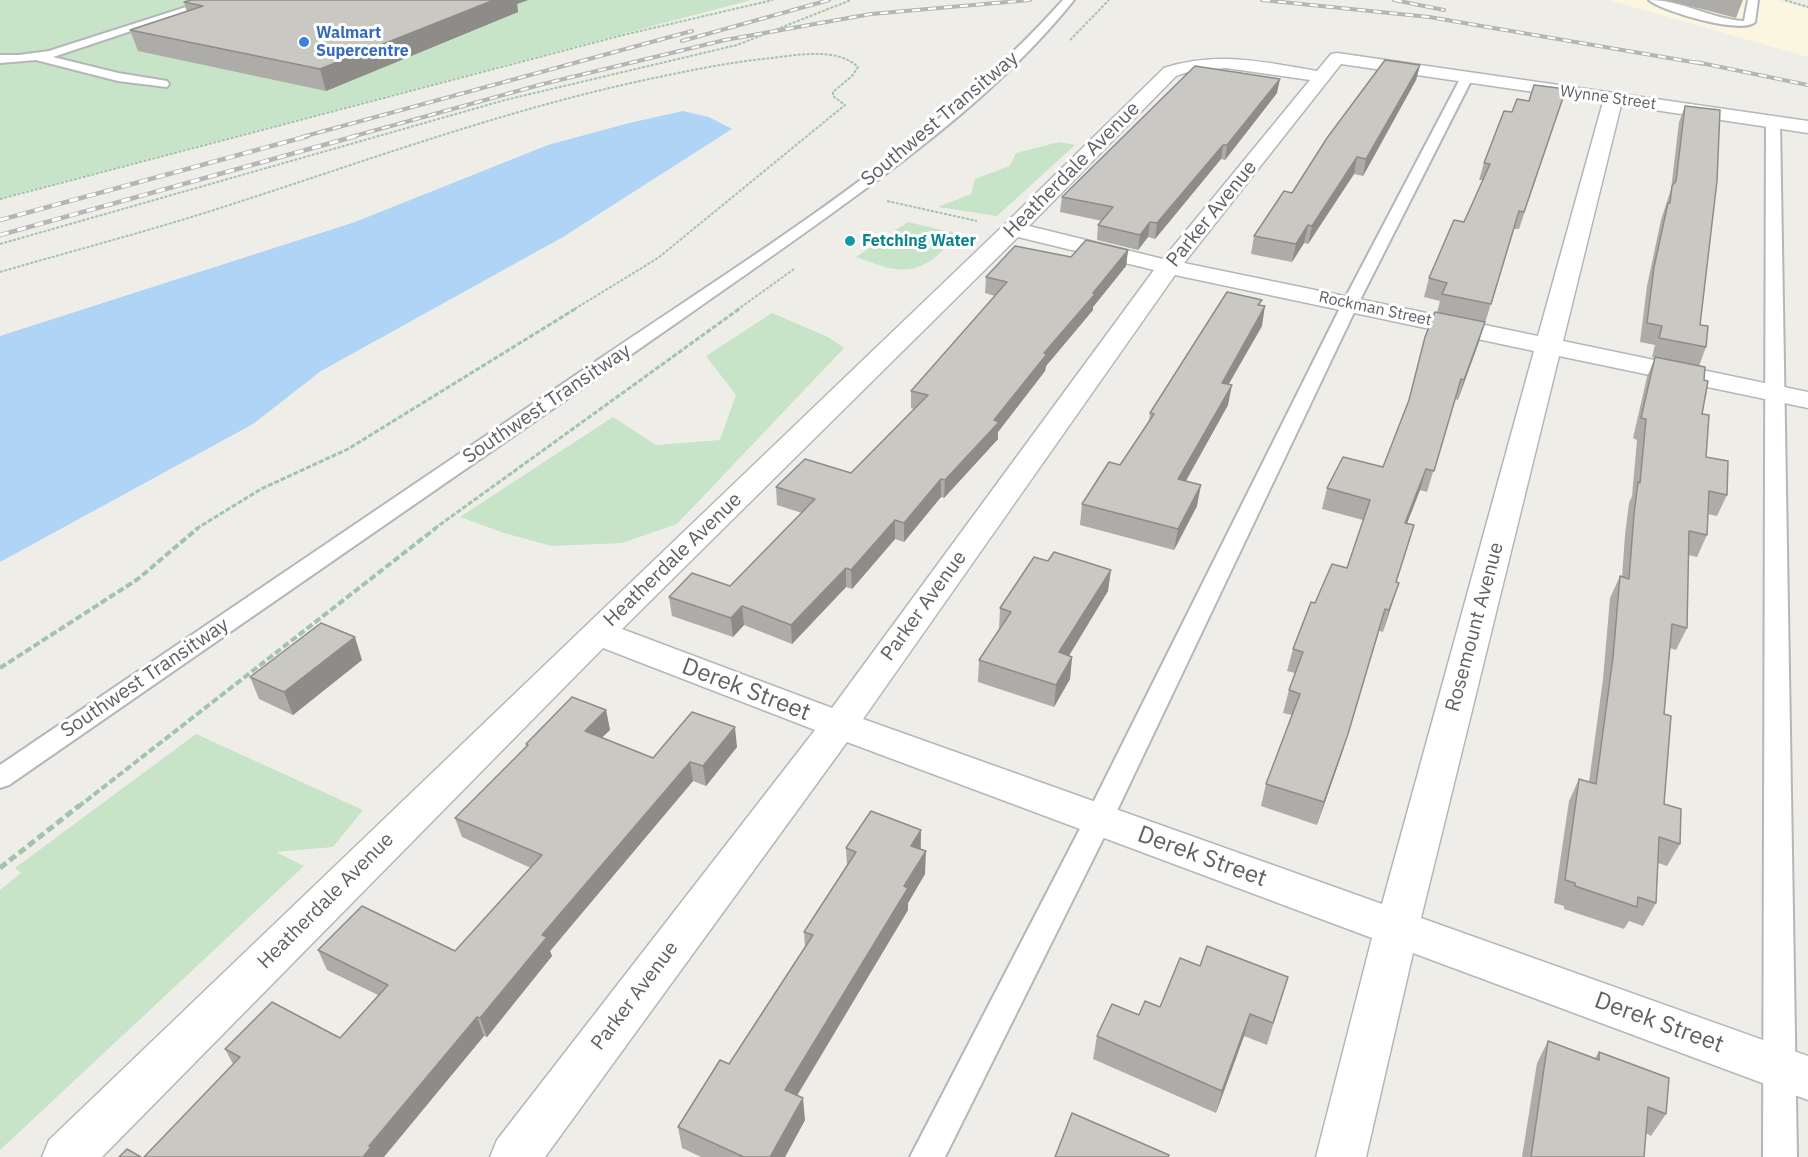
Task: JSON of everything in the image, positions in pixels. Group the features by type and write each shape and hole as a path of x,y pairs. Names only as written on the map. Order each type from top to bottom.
{"street":[{"name":"Heatherdale Avenue","path":"67,1157 598,633 1013,229 1170,72 1190,65 1226,63 1330,67"},
{"name":"Wynne Street","path":"1330,67 1467,77 1808,127"},
{"name":"Parker Avenue","path":"515,1157 838,725 1169,267 1330,67"},
{"name":"Rosemount Avenue","path":"1341,1157 1397,927 1612,99"},
{"name":"Rockman Street","path":"1013,229 1169,267 1808,400"},
{"name":"Derek Street","path":"598,633 838,725 1794,1073"}],"lane":[{"path":"0,59 51,54 219,0"},
{"name":"Southwest Transitway","path":"0,778 746,268 860,187 974,96 1040,32 1069,0"},
{"path":"1654,0 1725,23 1746,24 1749,22 1753,0"},
{"path":"38,56 118,77 163,84"},
{"path":"927,1157 1099,819 1350,304 1467,77"},
{"path":"1773,122 1776,393 1794,1073 1780,1157"}],"path":[{"path":"0,200 623,34 772,0"},
{"path":"0,244 505,100 737,45 851,0"},
{"path":"1067,43 1109,0"},
{"path":"1785,0 1808,7"},
{"path":"0,272 225,206 491,118 632,81 736,62 780,57 842,56 852,60 858,67 852,76 833,92 833,96 845,105 658,258 348,449 261,489 205,522 138,579 0,668"},
{"path":"878,208 895,195"},
{"path":"887,201 1013,229"},
{"path":"0,868 430,532 802,263"}],"shaded area":[{"path":"1609,0 1777,0 1808,9 1808,57"}],"green space":[{"path":"0,0 751,0 0,198"},
{"path":"1059,142 1075,145 997,216 938,207 971,194 975,179 1010,166 1016,153"},
{"path":"908,222 955,233 952,241 931,260 911,269 890,268 856,257"},
{"path":"772,313 828,337 844,348 677,524 622,543 552,546 504,533 460,517 613,417 656,445 720,440 736,395 706,356"},
{"path":"196,734 363,810 333,847 276,852 304,866 0,1150 0,890 21,873 15,868"}],"water":[{"path":"683,111 709,117 732,129 563,237 321,371 253,424 0,562 0,336 355,222 548,145"}],"building":[{"name":"Walmart Supercentre","path":"191,0 494,0 320,69 130,30 203,6 184,2"},
{"path":"1385,60 1420,65 1366,159 1357,157 1312,226 1308,225 1296,244 1254,236 1284,191 1292,193 1327,138"},
{"path":"1195,66 1280,79 1227,145 1223,145 1157,223 1150,222 1140,235 1098,225 1113,207 1062,197"},
{"path":"1534,85 1566,89 1524,212 1519,211 1491,304 1442,294 1447,283 1429,278 1454,220 1464,222 1490,164 1484,163 1504,111 1512,112 1517,99 1529,101"},
{"path":"1685,106 1720,110 1717,181 1700,325 1708,326 1706,347 1659,338 1662,326 1647,323 1654,267 1672,186 1676,181"},
{"path":"1086,240 1128,250 1093,293 1095,294 1044,353 1047,354 994,420 999,422 945,480 941,479 904,523 895,520 851,570 846,568 791,625 742,606 731,618 669,597 692,573 730,586 815,499 776,487 805,459 851,473 928,395 911,391 1007,282 986,277 1015,246 1071,257"},
{"path":"1227,292 1262,300 1258,305 1265,306 1222,383 1232,385 1178,479 1201,485 1178,529 1082,504 1109,462 1120,465 1154,414 1150,413"},
{"path":"1435,312 1485,322 1464,380 1461,379 1434,471 1426,469 1405,523 1414,525 1396,582 1399,583 1389,610 1385,609 1348,734 1324,802 1266,784 1300,694 1289,690 1303,652 1293,649 1311,602 1315,603 1332,564 1347,568 1370,500 1327,488 1343,457 1383,467 1409,400 1425,337"},
{"path":"1655,357 1705,367 1704,380 1708,381 1702,414 1709,415 1706,457 1728,461 1727,495 1709,491 1707,535 1689,531 1687,628 1672,624 1664,714 1671,716 1664,804 1681,809 1680,844 1659,837 1656,903 1638,897 1637,907 1575,886 1575,883 1565,880 1579,779 1596,784 1613,657 1620,576 1629,579 1634,514 1638,482 1640,483 1646,419 1641,418"},
{"path":"1054,552 1111,570 1059,652 1072,657 1056,685 979,660 1011,612 1000,608 1034,557 1048,561"},
{"path":"321,623 355,637 284,692 250,677"},
{"path":"572,697 606,710 585,731 653,758 692,712 735,727 703,766 690,762 542,935 547,937 369,1146 371,1147 363,1157 144,1157 240,1057 225,1049 272,1002 340,1038 388,985 318,950 362,906 455,951 542,855 455,818"},
{"path":"871,811 921,830 911,846 926,851 904,886 908,888 785,1090 803,1098 770,1157 744,1157 678,1127 720,1060 729,1064 813,935 804,932 856,852 846,848"},
{"path":"1207,946 1288,977 1273,1023 1250,1014 1222,1091 1097,1036 1112,1004 1139,1015 1145,1001 1160,1007 1180,958 1200,966"},
{"path":"1548,1041 1599,1060 1599,1052 1669,1078 1666,1114 1648,1107 1644,1157 1531,1157"},
{"path":"1072,1113 1169,1155 1168,1157 1055,1157"},
{"path":"127,1149 141,1157 119,1157"}],"railway":[{"path":"682,41 829,0"},
{"path":"351,137 543,84 725,40 871,14 1030,0"},
{"path":"1262,0 1429,17 1704,64"},
{"path":"1394,0 1444,10"},
{"path":"302,137 692,31"},
{"path":"1696,62 1808,85"},
{"path":"0,220 308,136"},
{"path":"0,235 356,136"}],"place":[{"name":"Walmart Supercentre","path":"304,42"},
{"name":"Fetching Water","path":"850,241"}]}
